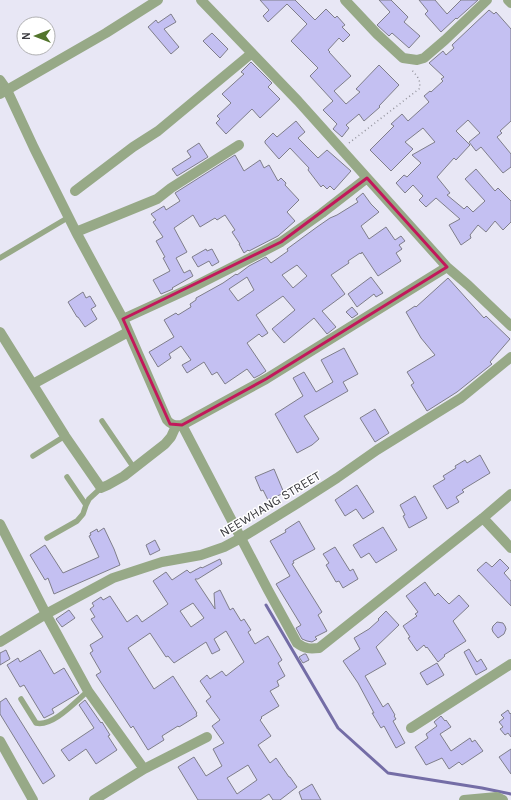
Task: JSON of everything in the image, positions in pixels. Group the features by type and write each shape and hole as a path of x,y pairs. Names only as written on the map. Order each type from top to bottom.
{"street":[{"path":"3,92 106,33 158,0"},
{"path":"201,0 298,101 447,267 511,326"},
{"path":"345,0 377,34 403,58 417,60 424,58 487,0"},
{"path":"508,0 511,4"},
{"path":"75,191 133,147 158,131 252,53"},
{"path":"0,80 3,92 34,148 76,232 123,319 167,420 170,424 179,425"},
{"path":"76,232 157,198 239,145"},
{"path":"123,319 193,287 281,242 322,213 367,178"},
{"path":"0,332 65,436 101,488 124,476 165,444 179,425 266,379 447,267"},
{"path":"32,384 128,332"},
{"name":"NEEWHANG STREET","path":"0,642 46,614 113,578 162,562 201,555 224,547 241,538 298,504 377,450 461,398 511,357"},
{"path":"179,425 297,643 302,647 311,649 319,648 483,518 511,494"},
{"path":"483,518 511,548"},
{"path":"0,524 46,614 88,691 144,769"},
{"path":"411,728 511,664"},
{"path":"94,800 144,769 207,737"},
{"path":"0,741 33,800"},
{"path":"464,800 497,797 503,800"}],"lane":[{"path":"0,258 69,217"},
{"path":"102,421 134,468"},
{"path":"33,456 65,436"},
{"path":"67,477 86,505"},
{"path":"47,538 77,521 83,514 89,499 101,488"},
{"path":"21,699 36,723 41,724 46,723 68,710 88,691"}],"path":[{"path":"341,149 419,89 419,80 403,58"}],"highlighted area":[{"path":"367,178 447,267 266,379 182,425 170,424 123,319 281,242"}],"building":[{"path":"260,0 295,0 315,20 326,9 335,18 337,16 345,25 342,27 350,35 343,42 339,38 328,50 351,76 334,91 346,104 360,92 356,89 379,65 399,85 379,106 380,107 364,121 359,114 346,125 349,128 342,137 333,129 337,124 323,110 333,101 310,76 318,68 291,41 307,24 287,4 268,22 263,16 269,10"},
{"path":"379,0 391,0 408,17 404,22 420,36 409,48 392,33 389,36 377,25 390,12"},
{"path":"419,0 435,0 447,14 461,0 478,0 441,32 425,14 428,11"},
{"path":"489,10 494,14 496,12 511,29 511,121 500,131 502,133 497,137 511,154 511,167 503,173 481,147 476,151 469,142 480,133 468,120 456,131 470,145 456,160 454,158 437,177 450,193 447,195 464,209 467,206 473,212 485,201 465,179 476,169 495,191 498,188 511,201 511,222 503,230 495,221 486,232 478,225 470,235 471,238 461,245 449,225 460,219 436,198 426,207 419,200 423,196 413,185 405,193 396,183 404,175 407,177 421,163 412,155 435,142 423,128 405,142 413,149 391,171 370,150 394,126 391,124 402,114 408,121 429,102 424,96 443,81 441,79 444,77 429,63 443,51 446,55 454,48 452,45"},
{"path":"171,14 176,22 164,29 179,47 171,54 148,27 156,20 158,23"},
{"path":"212,33 228,49 220,58 203,41"},
{"path":"251,62 272,83 268,87 280,99 260,118 252,109 226,134 216,123 220,119 217,116 231,103 222,94 244,74 241,72"},
{"path":"296,121 305,132 298,138 318,158 327,150 351,171 334,190 330,186 327,189 323,185 321,187 308,170 309,168 290,148 279,159 265,143 265,141 273,133 277,137"},
{"path":"199,143 208,157 177,176 172,169 191,157 187,151"},
{"path":"235,155 244,171 260,160 264,168 269,165 278,181 281,178 286,183 285,185 299,200 287,212 295,221 278,236 244,253 232,232 235,230 225,215 217,220 215,218 200,227 193,215 174,228 187,252 176,258 184,273 190,270 193,276 172,288 173,289 161,294 153,280 170,271 163,258 165,257 156,241 163,237 153,222 156,220 151,214 164,206 166,210 180,201 175,193"},
{"path":"363,193 379,212 361,226 369,239 386,227 395,240 401,236 405,241 399,245 402,249 396,253 401,261 378,276 362,252 331,275 345,294 322,311 336,327 327,334 314,318 284,343 272,329 295,310 283,296 256,315 268,333 262,337 259,334 247,343 266,371 260,375 254,378 247,369 225,384 217,372 212,375 204,362 187,373 182,365 191,360 181,346 169,354 171,358 158,367 149,352 174,337 164,320 176,313 178,315 191,307 190,304 196,300 196,298 236,274 237,275 249,266 266,257 271,263 317,227 358,202 356,199","holes":["297,265 307,276 293,288 282,275","247,277 254,290 238,301 229,289"]},
{"path":"206,249 207,251 212,249 219,262 212,266 209,261 198,267 192,257"},
{"path":"371,277 383,293 376,297 374,294 357,307 348,294"},
{"path":"448,278 484,318 486,316 510,339 490,362 492,364 457,392 427,411 411,385 414,383 407,372 435,355 421,338 406,312 415,306 416,307"},
{"path":"83,292 86,298 90,296 96,306 91,309 97,319 85,327 68,302"},
{"path":"352,307 358,314 352,318 346,312"},
{"path":"344,348 358,374 343,382 348,391 304,416 319,439 312,445 297,453 275,414 303,396 293,378 304,372 316,392 333,382 321,360"},
{"path":"375,409 389,433 375,442 360,418"},
{"path":"480,455 490,473 462,490 464,492 456,497 459,502 447,509 433,486 445,479 443,476 456,468 455,466 465,460 467,463"},
{"path":"274,469 284,493 268,500 263,490 261,491 255,477"},
{"path":"357,485 374,512 363,519 356,509 345,516 335,500"},
{"path":"415,496 427,518 409,528 403,516 405,515 400,505"},
{"path":"299,521 315,549 293,561 294,563 292,564 322,612 318,615 327,631 315,637 317,639 312,642 302,639 296,628 301,625 276,584 290,576 270,541 286,532 285,530"},
{"path":"383,527 397,550 376,563 369,553 361,558 353,545"},
{"path":"104,528 120,565 54,594 48,578 45,580 30,555 45,545 63,573 99,557 89,536 91,535 90,533 97,529 98,532"},
{"path":"155,540 160,550 150,555 146,545"},
{"path":"335,547 350,571 353,569 358,579 343,588 339,581 336,582 326,565 329,563 323,554"},
{"path":"220,559 222,564 198,579 195,579 215,609 214,593 220,590 230,610 233,608 241,621 244,619 251,630 248,632 255,644 268,636 282,660 278,663 285,676 277,681 279,686 270,691 279,706 261,717 262,718 260,720 271,736 258,745 270,763 276,758 297,787 280,800 273,800 269,794 260,800 198,800 178,767 194,757 206,776 222,766 213,749 224,743 212,726 220,720 206,701 211,697 200,681 207,675 210,679 222,671 226,676 244,662 226,631 214,639 220,650 212,654 206,642 174,663 168,656 166,657 150,633 128,648 154,689 173,676 197,713 197,716 162,736 164,740 148,750 133,726 131,728 96,675 101,672 90,653 93,651 90,645 103,637 91,619 95,617 90,609 94,606 92,603 101,597 103,600 110,596 127,622 137,615 142,622 168,604 153,581 166,572 172,580 187,570 190,573 201,567 202,568","holes":["193,603 204,618 191,627 180,611","248,765 257,780 237,794 227,778"]},
{"path":"500,559 509,568 504,573 511,581 511,606 477,570 486,562 492,567"},
{"path":"425,582 435,596 438,593 449,604 459,595 469,606 453,621 466,641 444,655 445,656 438,662 424,645 417,651 408,638 410,637 403,626 417,616 415,614 418,612 406,596"},
{"path":"69,610 75,618 62,627 56,619"},
{"path":"386,611 399,625 376,647 386,664 365,676 383,707 388,703 395,715 394,716 396,719 393,721 405,743 396,748 384,726 381,728 358,683 343,661 360,649 354,638 369,629"},
{"path":"497,622 503,623 506,629 504,634 498,638 492,629"},
{"path":"469,649 477,662 481,659 487,669 476,675 464,652"},
{"path":"6,650 10,659 0,665 0,653"},
{"path":"40,650 54,674 64,668 79,693 52,709 54,713 44,718 24,685 20,687 7,665 18,658 20,662"},
{"path":"306,654 309,660 303,663 299,657"},
{"path":"437,663 444,675 427,685 420,673"},
{"path":"6,698 55,776 43,784 0,714 0,702"},
{"path":"85,700 101,723 102,722 110,735 108,736 117,750 96,764 86,749 69,761 61,750 94,728 79,705"},
{"path":"508,710 510,714 511,713 511,737 508,733 505,735 500,729 503,727 499,722 504,718 501,715"},
{"path":"441,716 451,727 440,734 451,751 470,738 472,742 475,740 483,751 462,765 459,762 449,769 442,758 426,765 415,747 428,738 426,734 437,726 434,722"},
{"path":"511,749 511,774 499,757"},
{"path":"312,784 321,800 302,800 299,792"}],"waterway":[{"path":"266,605 338,728 388,773 511,794"}]}
